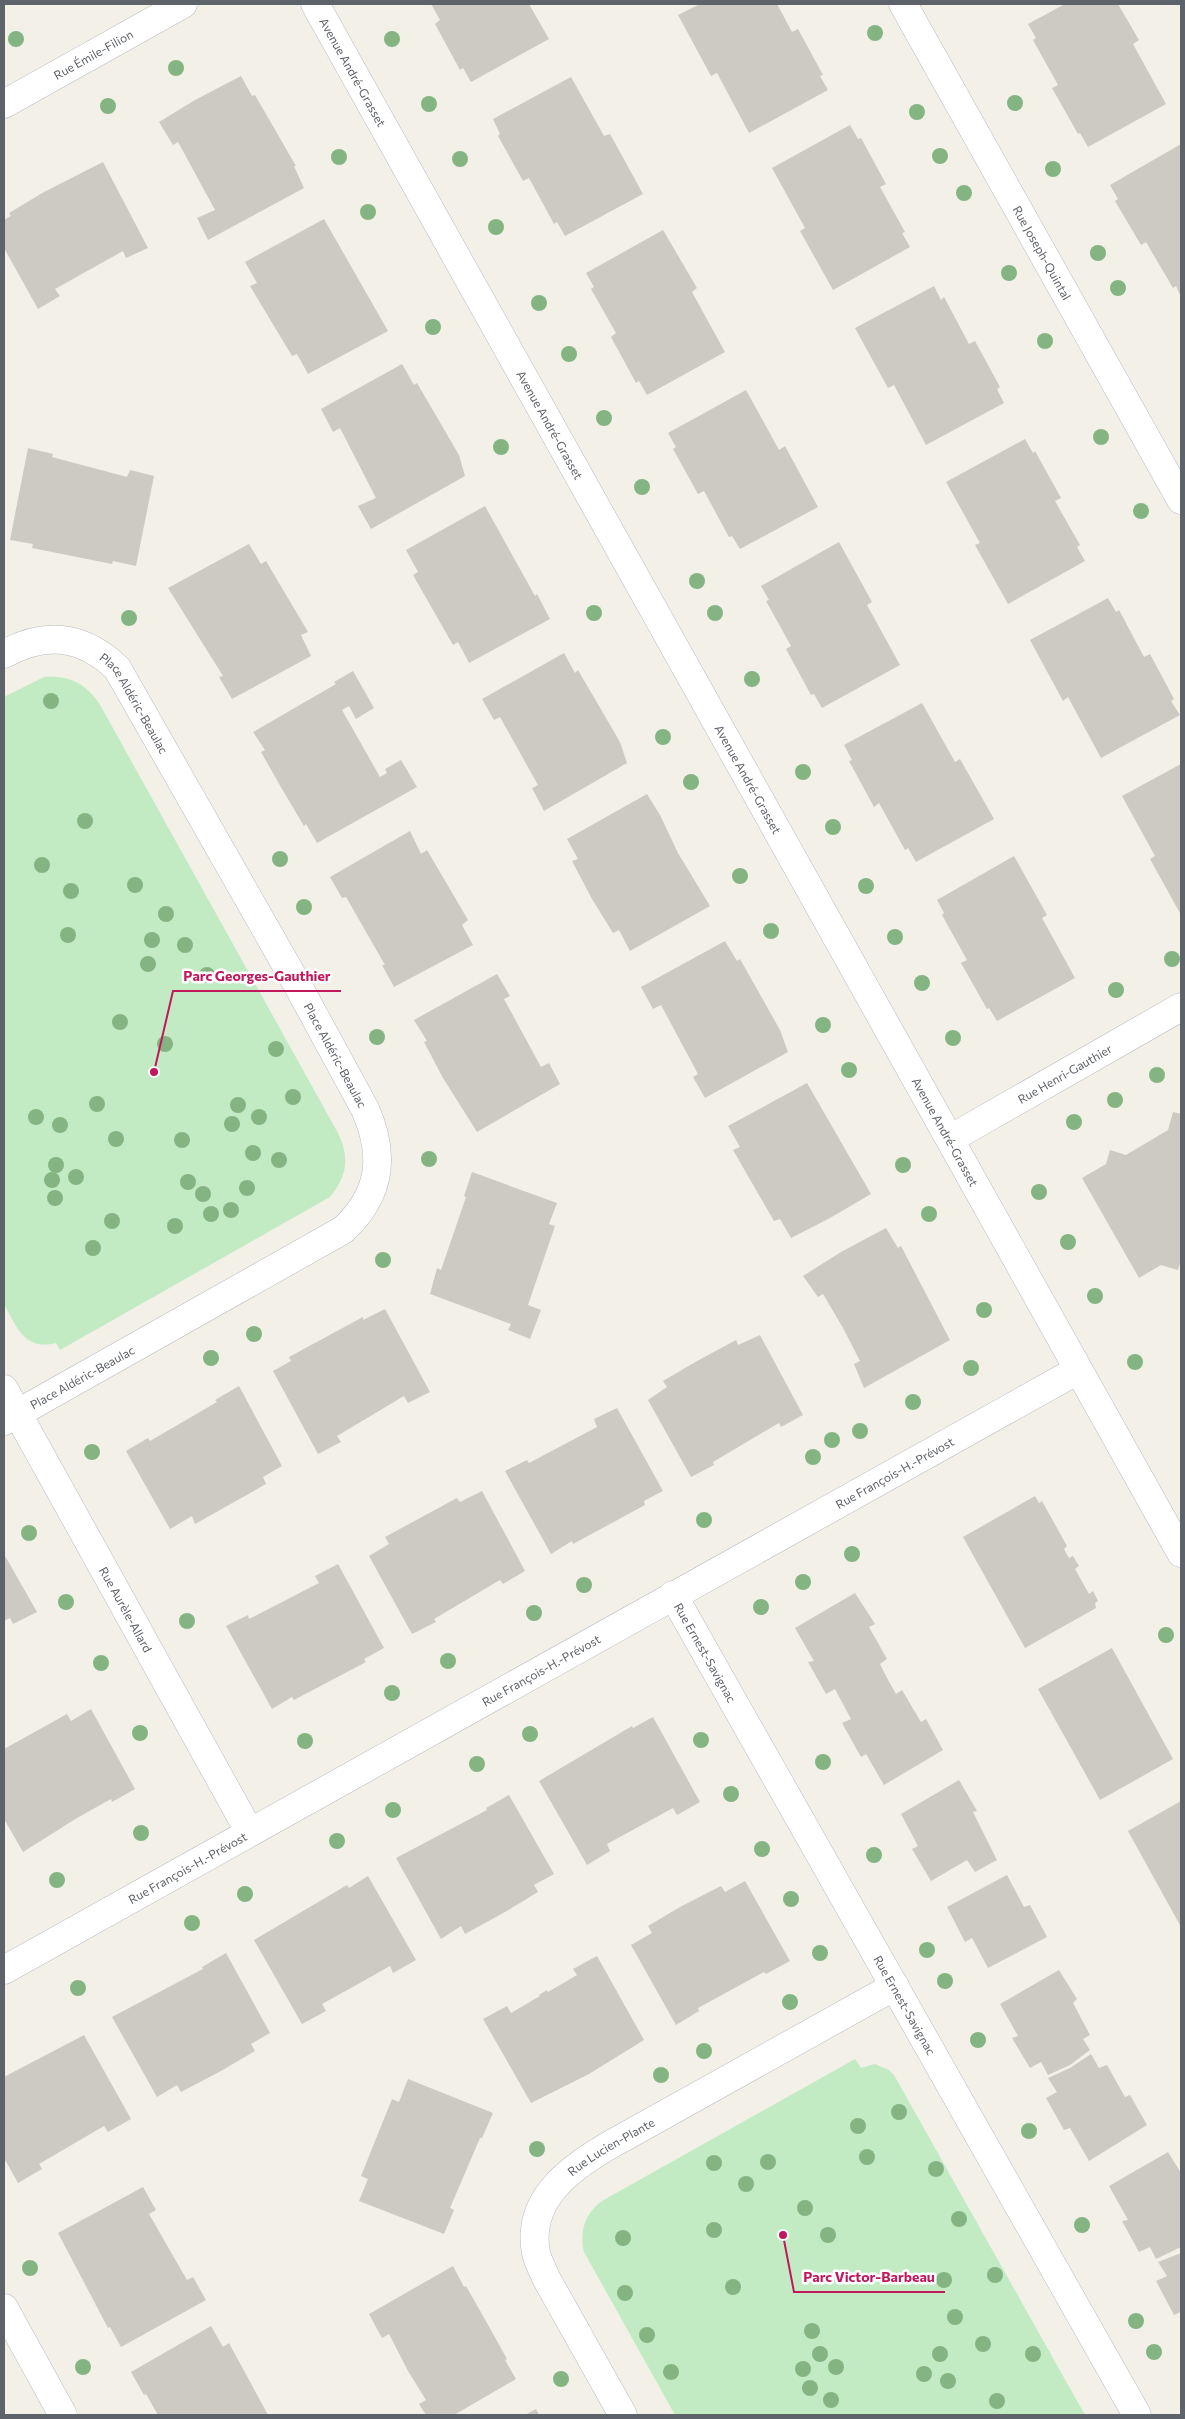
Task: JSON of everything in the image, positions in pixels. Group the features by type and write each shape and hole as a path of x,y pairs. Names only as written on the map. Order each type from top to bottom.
{"street":[{"name":"Rue Émile-Filion","path":"4,104 183,4"},
{"name":"Avenue André-Grasset","path":"315,4 1181,1554"},
{"name":"Rue Joseph-Quintal","path":"904,4 1181,500"},
{"name":"Place Aldéric-Beaulac","path":"4,654 42,640 70,640 96,650 118,668 297,984 365,1109 373,1127 378,1155 376,1176 369,1197 358,1215 343,1230 11,1417"},
{"name":"Rue Henri-Gauthier","path":"950,1139 1181,1007"},
{"name":"Rue François-H.-Prévost","path":"4,1970 248,1831 1078,1370"},
{"name":"Rue Aurèle-Allard","path":"4,1389 11,1417 248,1831"},
{"name":"Rue Ernest-Savignac","path":"673,1595 1137,2415"},
{"name":"Rue Lucien-Plante","path":"623,2415 546,2278 539,2262 536,2252 537,2224 546,2198 565,2174 608,2146 894,1986"},
{"path":"4,2308 63,2415"}],"green space":[{"path":"44,677 61,677 76,682 88,690 99,703 338,1133 342,1142 345,1159 340,1182 330,1197 60,1350 56,1343 36,1344 29,1340 18,1329 4,1304 4,697"},
{"path":"855,2059 861,2068 875,2064 889,2070 894,2075 1085,2415 675,2415 584,2252 583,2230 591,2211 602,2201"}],"building":[{"path":"431,4 529,4 549,39 471,82 463,68 460,70 435,24 440,20"},
{"path":"700,4 777,4 792,32 798,29 823,75 820,76 828,90 749,133 717,73 711,76 678,15"},
{"path":"1065,4 1118,4 1139,40 1133,44 1166,104 1088,147 1080,133 1078,134 1052,88 1058,85 1033,40 1036,38 1028,24"},
{"path":"241,76 252,96 255,95 296,166 294,166 304,188 208,240 197,218 215,210 178,142 173,145 159,122 195,100"},
{"path":"571,77 604,136 610,134 643,194 565,236 557,222 554,224 529,178 523,181 498,136 500,134 493,119"},
{"path":"850,125 858,139 861,138 886,184 880,187 905,232 902,233 910,247 833,290 800,231 805,228 772,168"},
{"path":"1181,144 1181,297 1176,286 1173,288 1146,242 1141,245 1115,201 1118,199 1110,185"},
{"path":"103,162 148,248 126,258 123,251 55,289 60,296 38,309 4,248 4,220 11,216 9,213 44,192"},
{"path":"324,219 388,331 308,374 297,354 292,356 250,286 257,283 245,262"},
{"path":"663,230 697,288 692,292 725,352 647,395 639,381 636,383 611,337 616,333 591,289 594,287 586,273"},
{"path":"934,286 941,300 944,297 969,344 975,341 1000,387 997,389 1004,403 926,445 894,385 888,388 855,328"},
{"path":"402,364 414,385 417,383 459,455 465,476 371,529 358,506 376,498 340,428 333,432 321,409"},
{"path":"746,390 779,450 785,446 818,507 740,549 732,536 729,537 704,491 698,494 673,449 676,447 668,433"},
{"path":"1025,439 1033,453 1035,451 1061,498 1055,501 1080,545 1077,547 1085,561 1008,604 975,545 980,543 946,482"},
{"path":"28,448 53,454 52,457 127,477 130,470 154,476 136,566 113,561 112,564 32,548 33,544 10,540"},
{"path":"485,506 535,596 537,594 550,619 469,663 458,642 453,645 413,575 418,572 406,550"},
{"path":"839,542 872,602 867,605 900,665 822,708 814,694 811,695 786,649 791,646 766,601 769,600 761,586"},
{"path":"249,544 261,564 266,561 308,632 301,635 311,656 232,699 219,677 223,676 168,588"},
{"path":"1108,598 1116,612 1119,610 1144,657 1150,654 1174,699 1171,701 1180,715 1101,758 1068,697 1063,701 1030,640"},
{"path":"564,653 575,673 578,670 620,742 627,763 544,811 532,788 538,785 500,717 494,720 482,699"},
{"path":"353,671 374,708 356,719 349,706 342,710 380,777 387,773 385,769 401,760 417,787 317,843 306,824 304,826 282,789 261,752 265,750 253,732 336,684 334,682"},
{"path":"922,703 955,762 960,759 994,819 916,862 908,848 905,850 879,803 874,807 849,761 852,760 844,745"},
{"path":"1181,764 1181,915 1150,859 1155,856 1122,796"},
{"path":"647,794 660,815 678,853 710,906 630,951 619,930 613,933 592,899 572,861 578,859 567,839"},
{"path":"410,831 421,854 427,850 468,920 462,925 473,945 394,987 382,965 385,965 346,897 342,898 330,877"},
{"path":"1014,856 1047,915 1042,918 1075,978 997,1021 989,1008 987,1009 961,963 967,960 942,915 944,913 937,900"},
{"path":"725,941 737,961 740,959 780,1030 788,1052 705,1098 693,1077 698,1074 661,1005 653,1009 641,987"},
{"path":"497,974 510,996 504,999 541,1067 549,1063 560,1084 477,1132 443,1078 424,1042 427,1041 414,1020"},
{"path":"807,1083 871,1194 791,1238 780,1219 774,1221 733,1150 740,1147 728,1126"},
{"path":"1173,1112 1181,1114 1181,1260 1178,1270 1161,1265 1139,1278 1082,1178 1106,1164 1110,1150 1126,1155 1168,1130"},
{"path":"472,1172 557,1203 549,1224 555,1226 528,1305 541,1310 530,1339 508,1330 511,1324 430,1294 437,1268 441,1270 466,1197 464,1196"},
{"path":"886,1228 898,1248 901,1246 950,1340 864,1388 854,1364 860,1361 843,1328 823,1294 818,1297 803,1276 841,1252"},
{"path":"385,1309 430,1392 408,1403 404,1396 337,1436 341,1442 318,1454 273,1371 291,1361 289,1357 363,1317 363,1320"},
{"path":"760,1335 803,1415 781,1427 779,1423 713,1462 714,1465 691,1477 648,1400 667,1387 663,1381 697,1361 736,1340 738,1345"},
{"path":"239,1386 282,1466 263,1477 266,1484 195,1524 192,1516 170,1529 126,1451 148,1438 150,1441 217,1402 215,1400"},
{"path":"617,1408 663,1491 644,1501 645,1505 573,1544 572,1541 551,1554 505,1471 527,1460 529,1463 597,1427 594,1419"},
{"path":"482,1491 525,1571 503,1584 500,1580 434,1619 436,1622 412,1634 369,1556 389,1544 385,1537 457,1498 460,1502"},
{"path":"1035,1496 1039,1503 1042,1501 1067,1546 1064,1549 1069,1558 1073,1556 1079,1566 1075,1569 1089,1594 1093,1591 1098,1601 1095,1603 1096,1608 1025,1648 963,1537"},
{"path":"4,1554 37,1612 13,1624 10,1618 4,1621"},
{"path":"338,1564 384,1648 364,1659 366,1662 294,1700 292,1697 272,1709 226,1626 248,1615 249,1619 319,1583 315,1576"},
{"path":"855,1593 875,1624 869,1627 887,1659 880,1664 887,1678 896,1694 902,1690 921,1722 926,1719 943,1750 884,1785 866,1754 861,1757 842,1723 851,1719 835,1689 826,1694 808,1662 814,1661 795,1628"},
{"path":"1112,1648 1173,1759 1100,1800 1038,1689"},
{"path":"91,1709 135,1789 112,1802 111,1799 77,1818 23,1852 4,1819 4,1749 67,1714 71,1721"},
{"path":"653,1717 700,1802 677,1815 673,1808 607,1844 610,1851 587,1865 539,1781 632,1726 633,1728"},
{"path":"959,1780 977,1811 973,1812 997,1860 975,1872 967,1860 931,1881 912,1849 918,1846 901,1814"},
{"path":"509,1795 554,1874 534,1885 538,1892 505,1912 465,1934 461,1926 441,1939 396,1858 487,1810 486,1808"},
{"path":"1181,1801 1181,1927 1128,1831"},
{"path":"1007,1875 1024,1907 1030,1905 1047,1937 988,1968 972,1938 965,1942 947,1907"},
{"path":"368,1876 416,1960 393,1973 390,1966 322,2004 326,2011 302,2024 254,1940 347,1885 349,1888"},
{"path":"745,1881 790,1961 766,1974 764,1972 698,2008 699,2011 676,2025 631,1945 652,1933 648,1926 680,1907 721,1886 725,1892"},
{"path":"226,1953 270,2033 251,2044 255,2051 221,2071 181,2092 177,2085 157,2097 112,2017 203,1969 202,1967"},
{"path":"597,1956 644,2040 589,2074 531,2103 483,2019 507,2006 511,2013 547,1990 548,1992 577,1975 573,1969"},
{"path":"1059,1970 1077,1999 1073,2003 1090,2035 1083,2039 1090,2050 1070,2065 1048,2075 1041,2062 1030,2068 1012,2038 1018,2036 1000,2004"},
{"path":"84,2035 131,2119 108,2132 104,2126 39,2164 42,2169 18,2183 4,2158 4,2077"},
{"path":"1091,2054 1099,2068 1107,2065 1125,2097 1130,2095 1147,2125 1089,2161 1070,2128 1064,2130 1046,2098 1057,2092 1048,2078 1070,2068"},
{"path":"408,2079 493,2113 482,2138 480,2138 450,2208 454,2210 444,2234 359,2201 368,2179 361,2176 392,2099 399,2102"},
{"path":"1168,2152 1181,2173 1181,2247 1156,2259 1150,2247 1139,2252 1122,2221 1128,2220 1109,2186"},
{"path":"143,2187 156,2210 149,2214 187,2280 193,2277 206,2300 121,2347 110,2327 108,2328 58,2233"},
{"path":"1181,2253 1181,2312 1174,2315 1156,2281 1167,2276 1158,2262"},
{"path":"453,2266 487,2323 516,2379 454,2415 426,2415 419,2404 426,2400 408,2371 389,2334 382,2338 369,2314"},
{"path":"211,2326 223,2347 229,2343 268,2415 158,2415 146,2394 144,2395 131,2372"},
{"path":"536,2409 539,2415 525,2415"}],"place":[{"name":"Parc Georges-Gauthier","path":"154,1072"},
{"name":"Parc Victor-Barbeau","path":"783,2235"}]}
